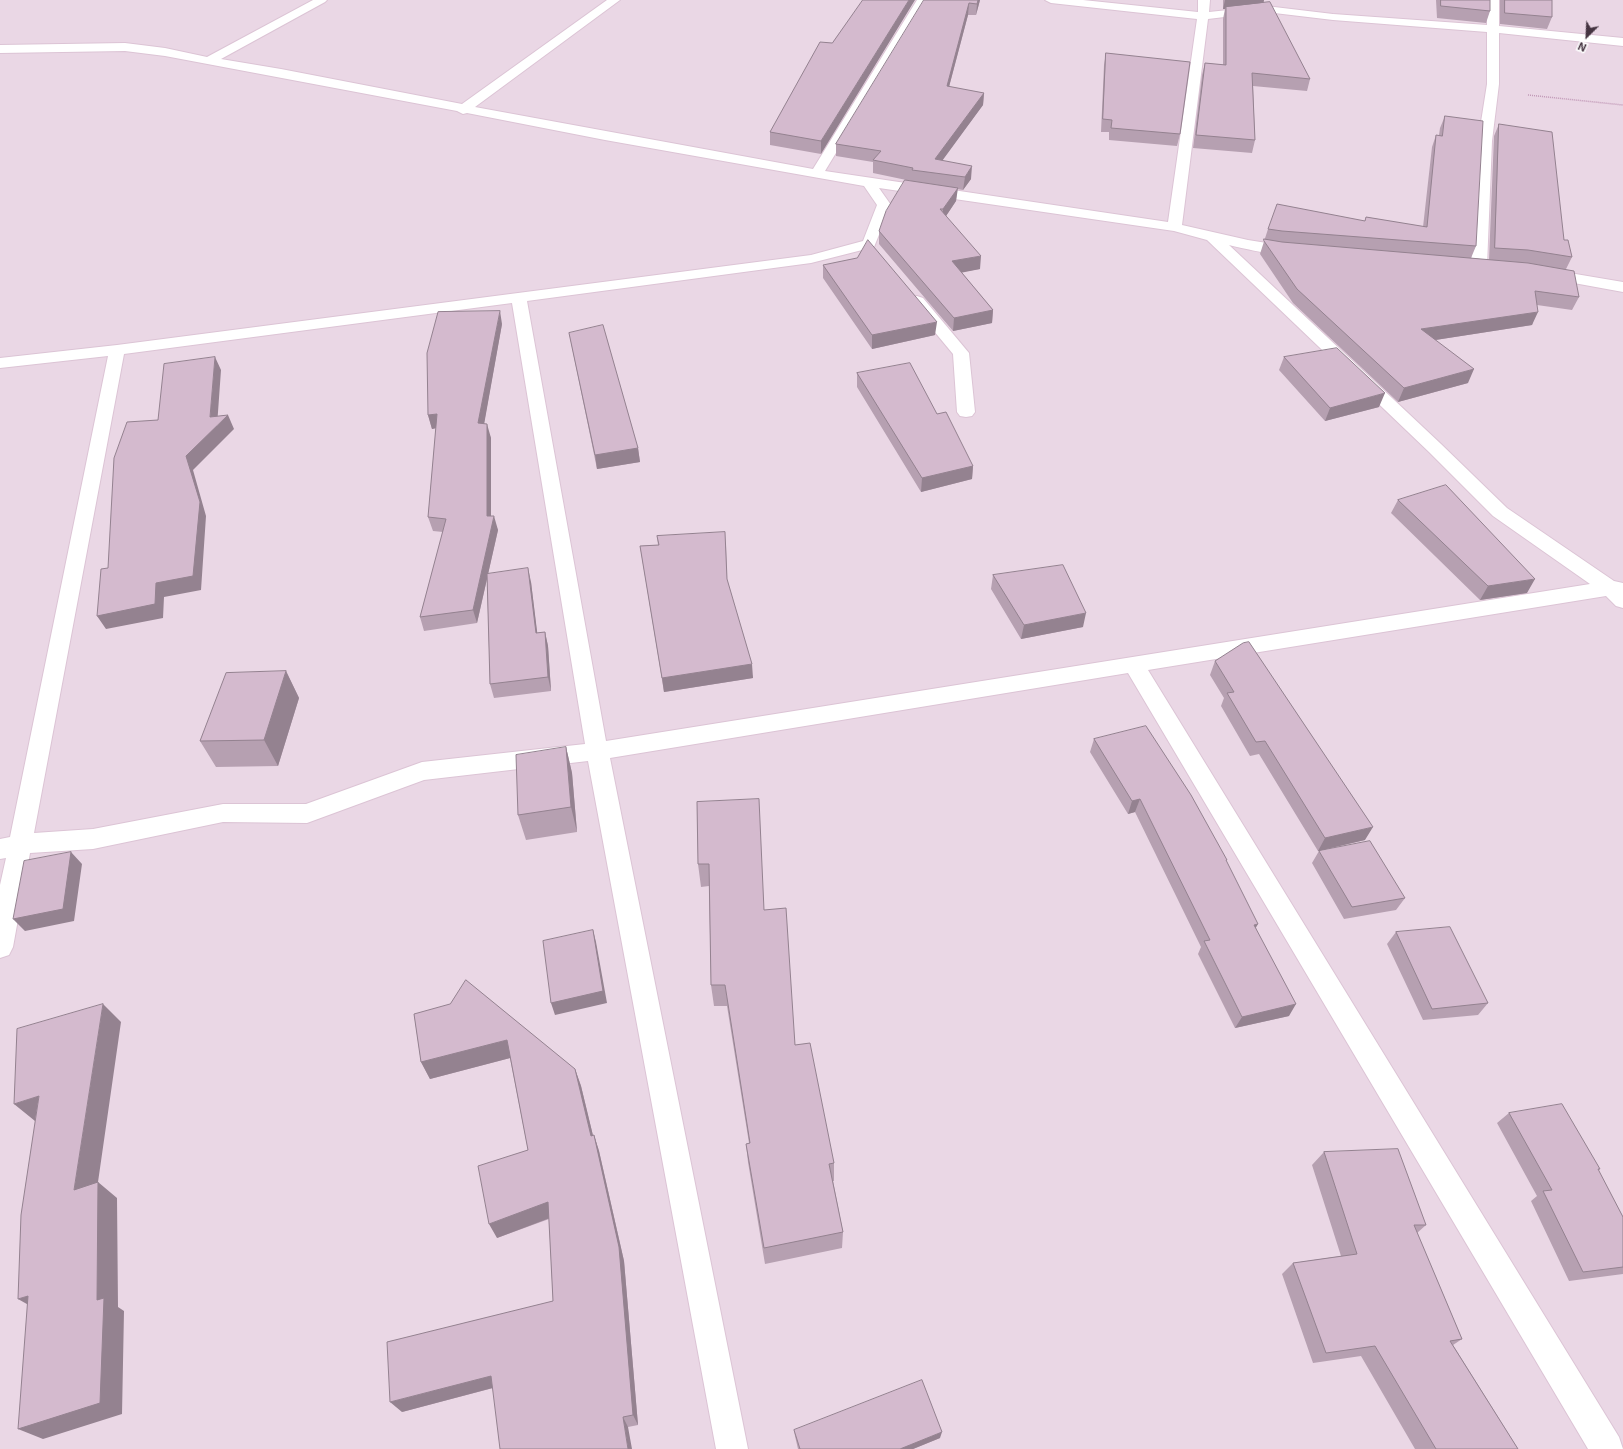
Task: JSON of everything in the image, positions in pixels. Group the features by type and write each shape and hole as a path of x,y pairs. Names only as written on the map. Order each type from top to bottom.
{"street":[{"path":"209,62 322,0"},
{"path":"463,110 614,0"},
{"path":"817,174 923,0"},
{"path":"1051,0 1203,16 1266,9 1623,42"},
{"path":"1174,227 1204,0"},
{"path":"1479,266 1485,141 1492,90 1494,29 1493,0"},
{"path":"0,49 125,47 165,52 209,62 281,73 463,110 817,174 869,183 1174,227 1212,237 1278,250 1309,252"},
{"path":"0,363 117,350 874,250 884,205 869,183"},
{"path":"1212,237 1435,448 1500,512 1619,592"},
{"path":"1464,265 1493,268"},
{"path":"1530,272 1623,287"},
{"path":"910,293 961,353 966,412"},
{"path":"519,297 597,751 732,1449"},
{"path":"0,947 10,847 117,350"},
{"path":"10,847 93,839 224,813 307,814 422,771 597,751 1134,665 1335,631 1619,592"},
{"path":"1134,665 1607,1449"}],"path":[{"path":"1492,90 1623,106"}],"shaded area":[{"path":"0,0 1623,0 1623,1449 0,1449"}],"building":[{"path":"863,0 909,0 821,141 770,132 820,42 832,43"},
{"path":"924,0 978,0 977,4 969,3 947,86 984,93 935,159 972,166 965,177 912,170 913,168 873,160 881,151 836,144"},
{"path":"1441,0 1490,0 1490,11 1441,6"},
{"path":"1505,0 1552,0 1552,17 1505,13"},
{"path":"1270,2 1310,79 1252,73 1255,140 1196,135 1205,63 1226,65 1226,7"},
{"path":"1106,53 1190,62 1180,134 1111,128 1112,120 1103,119"},
{"path":"1445,116 1483,121 1476,246 1268,229 1277,204 1365,221 1366,217 1427,227 1436,135 1442,136"},
{"path":"1499,124 1552,132 1564,240 1568,240 1572,257 1528,250 1495,248"},
{"path":"905,180 958,188 943,209 940,209 981,256 952,261 993,310 954,318 879,231 886,211"},
{"path":"1264,239 1282,242 1528,263 1574,271 1579,297 1535,291 1538,312 1421,329 1474,369 1404,388 1297,289"},
{"path":"868,240 937,322 872,335 823,265 857,258"},
{"path":"500,311 478,423 487,424 487,516 494,516 473,610 420,617 446,519 428,517 437,414 428,415 427,353 438,312"},
{"path":"603,325 638,448 595,455 569,333"},
{"path":"1337,348 1385,393 1330,408 1284,357"},
{"path":"215,357 210,417 228,415 186,456 200,502 193,576 156,583 155,604 97,616 101,569 108,568 114,458 127,422 158,420 164,364"},
{"path":"910,363 937,414 946,412 973,466 922,478 857,373"},
{"path":"1446,485 1535,579 1488,586 1398,500"},
{"path":"725,532 727,579 752,664 662,678 640,546 659,545 657,536"},
{"path":"1063,565 1086,613 1024,625 993,575"},
{"path":"528,568 536,633 545,632 548,677 490,684 487,574"},
{"path":"1249,642 1373,827 1325,838 1265,741 1256,742 1227,693 1234,692 1215,661 1243,643"},
{"path":"286,671 264,740 200,741 226,673"},
{"path":"1146,726 1191,795 1227,860 1258,924 1254,925 1296,1004 1242,1017 1204,941 1210,940 1140,799 1132,801 1094,739"},
{"path":"566,747 571,807 518,815 516,755"},
{"path":"759,799 764,910 786,908 795,1045 810,1043 834,1163 829,1164 843,1232 764,1248 746,1144 750,1143 725,985 711,985 709,864 698,864 697,802"},
{"path":"1370,841 1405,898 1352,907 1319,851"},
{"path":"71,852 63,909 13,919 24,861"},
{"path":"1450,927 1488,1003 1432,1009 1396,932"},
{"path":"593,930 603,991 551,1003 543,941"},
{"path":"466,980 575,1069 591,1136 594,1135 619,1247 633,1415 623,1417 628,1449 500,1449 491,1376 390,1402 387,1342 553,1301 548,1202 489,1224 478,1166 528,1150 507,1040 421,1062 414,1014 450,1004"},
{"path":"103,1004 74,1190 98,1182 97,1300 104,1298 100,1403 18,1429 28,1296 18,1299 21,1215 39,1096 14,1104 17,1029"},
{"path":"1562,1104 1600,1169 1598,1169 1623,1217 1623,1267 1583,1272 1543,1191 1552,1190 1509,1113"},
{"path":"1398,1149 1426,1225 1414,1225 1462,1339 1450,1341 1518,1449 1436,1449 1375,1346 1326,1353 1293,1263 1357,1254 1324,1152"},
{"path":"922,1380 942,1432 900,1449 800,1449 794,1430"}]}
